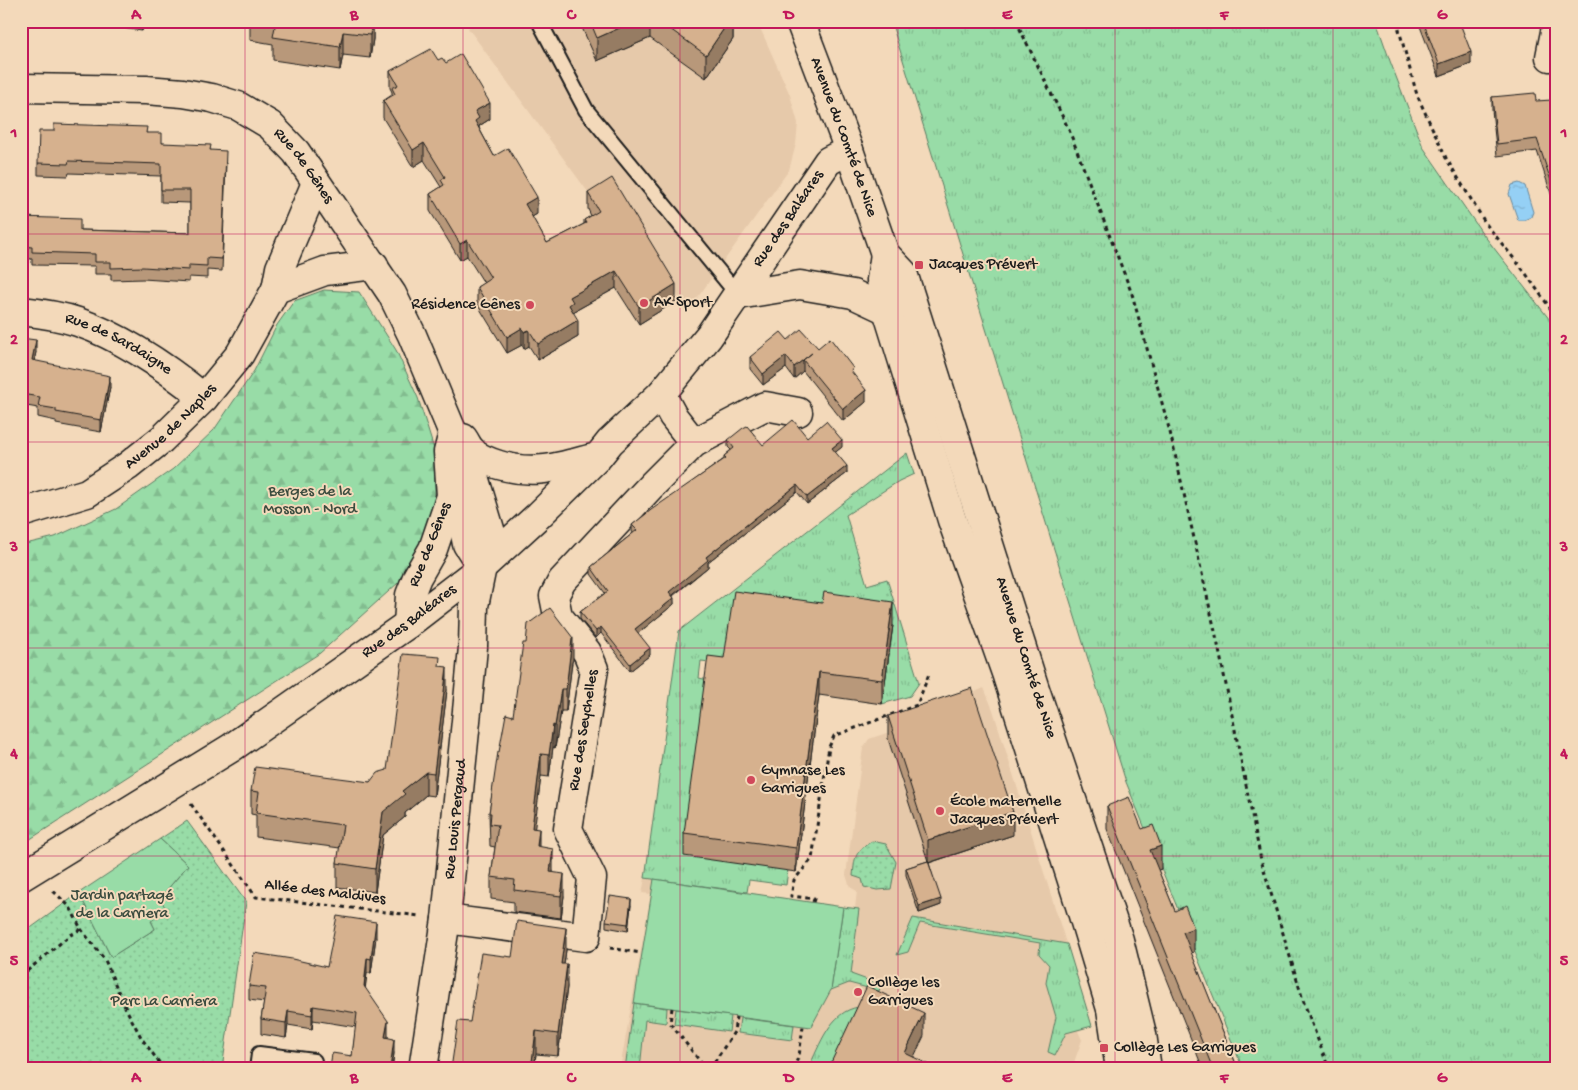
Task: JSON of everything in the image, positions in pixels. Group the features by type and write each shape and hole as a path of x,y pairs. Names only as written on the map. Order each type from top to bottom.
{"street":[{"name":"Avenue du Comté de Nice","path":"800,21 849,150 885,254 904,273 1034,686 1118,940 1142,1034 1147,1069"},
{"path":"1550,57 1557,22"},
{"name":"Rue de Gênes","path":"21,88 146,90 212,98 238,106 270,125 296,152 392,294 462,442 492,536 482,567"},
{"name":"Rue des Baléares","path":"27,873 231,748 408,624 482,567 598,457 610,442 661,394 709,336 828,161 849,150"},
{"name":"Avenue de Naples","path":"21,513 87,494 128,466 155,444 204,398 240,354 276,289 280,268 316,182"},
{"name":"Avenue du Comté de Nice","path":"885,254 881,280 887,310 952,520 1006,673 1082,912 1111,1009 1120,1069"},
{"path":"276,289 324,271 374,265"},
{"name":"Rue des Baléares","path":"738,295 800,285 853,294 887,310"},
{"name":"Rue de Sardaigne","path":"21,311 36,312 78,322 123,342 177,376 204,398"},
{"path":"661,394 673,416 694,443"},
{"name":"Rue des Seychelles","path":"446,919 586,937 592,878 568,829 594,669 587,652 558,616 554,596 562,581 650,486 694,443 765,406 798,412"},
{"path":"462,442 487,461 532,471 554,468 598,457"},
{"name":"Rue de Gênes","path":"408,624 410,595 433,549 451,496 448,452 462,442"},
{"name":"Rue de Gênes","path":"451,496 460,509 467,544 482,567"},
{"name":"Rue Louis Pergaud","path":"423,1069 446,919 471,665 474,606 482,567"}],"lane":[{"path":"539,21 586,110 738,295"},
{"path":"257,1069 259,1054 314,1061 313,1069"}],"path":[{"path":"1016,21 1069,130 1132,294 1177,460 1217,640 1261,860 1304,1000 1329,1069"},
{"path":"1395,21 1417,95 1446,158 1486,224 1524,271 1557,318"},
{"path":"813,902 814,899 791,896 794,880 812,858 829,747 834,736 916,705 929,674"},
{"name":"Allée des Maldives","path":"190,774 187,798 256,897 446,919"},
{"path":"27,873 70,907 81,928 105,960 124,1005 142,1039 164,1069"},
{"path":"21,976 81,928"},
{"path":"603,947 641,952"},
{"path":"672,1008 670,1023 708,1069 734,1032 736,1017"},
{"path":"793,1069 799,1056 802,1026"}],"shaded area":[{"path":"477,21 757,21 790,95 798,123 796,144 789,170 688,311 609,194 596,203 468,28"},
{"name":"Collège les Garrigues","path":"984,688 993,710 1092,1026 1078,1031 1082,1040 1073,1065 1080,1069 620,1069 651,894 642,893 645,878 855,908 857,891 850,887 846,875 863,748 869,739 907,726"}],"green space":[{"path":"891,21 1376,21 1423,147 1483,234 1557,329 1557,1069 1243,1069 1126,782"},
{"name":"Berges de la Mosson - Nord","path":"324,290 359,292 396,350 418,398 434,449 435,495 426,533 408,574 320,653 21,845 21,545 55,537 116,509 173,469 214,430 254,371 277,325 294,301"},
{"path":"907,453 914,474 899,481 846,515 867,585 887,579 919,683 910,696 882,704 893,625 727,664 701,661 699,678 708,680 788,870 786,885 749,880 747,892 645,878 679,631"},
{"name":"Parc La Carriera","path":"187,821 246,902 222,1069 21,1069 21,935 79,893 111,957 155,929 151,921 160,898 188,865 160,839"},
{"name":"Jardin partagé de la Carriera","path":"160,839 188,865 160,898 167,911 151,921 155,929 111,957 79,893"},
{"path":"872,841 886,844 896,862 891,889 877,890 864,887 862,879 853,876 856,856"},
{"path":"654,879 843,907 831,990 811,1027 634,1003"},
{"path":"843,907 859,909 851,974 881,985 879,991 849,983 831,990"},
{"path":"913,918 1067,944 1092,1026 1066,1033 1055,1055 1048,1052 1056,1017 1046,983 1049,965 1039,954 1040,943 920,923 908,952 897,955"},
{"path":"634,1003 667,1008 666,1023 645,1020 640,1069 625,1069"},
{"path":"859,1007 839,1069 808,1069 827,1030 833,1022 840,1015"},
{"path":"676,1009 731,1016 729,1032 674,1024"},
{"path":"740,1018 794,1025 792,1040 738,1033"}],"water":[{"path":"1519,183 1525,186 1533,212 1531,217 1524,220 1518,220 1509,194 1512,185"}],"building":[{"path":"276,21 372,21 370,35 343,32 340,47 273,37"},
{"path":"590,21 635,21 597,38"},
{"path":"659,21 729,21 706,55"},
{"path":"1423,21 1459,21 1471,52 1439,64"},
{"path":"431,49 438,60 442,58 446,63 461,54 490,103 475,111 479,118 475,121 494,156 508,148 537,197 525,204 547,243 586,223 584,220 599,211 588,193 612,178 676,284 639,307 616,271 570,297 573,302 569,305 578,320 538,344 529,330 524,332 522,328 507,337 477,287 491,278 467,240 460,244 430,194 444,185 441,180 445,177 424,143 413,150 383,101 395,94 392,88 398,85 390,71"},
{"path":"1535,93 1536,101 1552,100 1557,139 1557,196 1537,139 1497,144 1492,97"},
{"path":"54,124 147,127 146,133 162,133 162,143 211,145 210,150 226,151 222,259 207,258 207,266 189,265 189,270 143,267 111,268 111,262 95,262 95,254 32,252 32,247 21,246 21,217 80,219 80,230 190,233 190,190 161,190 161,164 69,161 68,164 38,163 39,131 54,131"},
{"path":"801,329 818,348 830,338 853,368 851,371 866,390 843,409 803,360 794,367 786,356 763,374 750,357 781,332 788,340"},
{"path":"21,338 36,340 32,360 110,376 101,420 56,412 56,409 38,406 40,397 21,394"},
{"path":"793,420 807,437 826,421 842,440 832,448 847,466 807,497 797,485 706,557 708,560 669,592 674,598 635,629 650,648 630,664 601,627 596,631 580,612 608,591 591,567 637,530 632,525 726,458 724,456 734,448 728,440 743,428 747,426 763,445"},
{"name":"Gymnase Les Garrigues","path":"734,591 822,603 824,592 893,602 882,680 819,672 796,848 684,833 708,656 724,658"},
{"path":"550,608 573,638 566,689 561,689 549,755 541,754 532,828 539,829 537,846 553,849 550,872 564,874 561,896 514,890 515,880 491,877 498,825 490,824 491,813 489,813 506,714 513,716 523,643 526,643 528,624"},
{"path":"403,654 440,657 439,666 447,667 434,773 426,772 402,791 405,794 383,812 375,869 337,863 343,825 256,813 259,792 251,791 255,767 370,782 377,773 387,770"},
{"path":"972,688 1013,812 928,840 888,716"},
{"path":"1129,797 1142,829 1153,825 1161,846 1150,850 1175,911 1185,906 1194,928 1183,932 1238,1069 1213,1069 1107,806"},
{"path":"928,861 941,899 919,906 906,868"},
{"path":"610,896 631,899 628,924 606,921"},
{"path":"337,916 376,922 371,959 367,958 364,986 388,1021 385,1037 394,1039 390,1069 330,1069 332,1053 352,1056 357,1013 313,1006 312,1015 288,1011 286,1023 261,1019 266,988 249,986 254,953 327,967"},
{"path":"517,921 566,928 561,964 567,964 558,1034 536,1031 531,1069 451,1069 458,1021 470,1022 481,953 512,957"},
{"path":"867,986 924,1013 905,1053 938,1069 828,1069"},
{"path":"994,1060 1013,1069 989,1069"}],"place":[{"name":"Jacques Prévert","path":"919,265"},
{"name":"AK Sport","path":"644,303"},
{"name":"Résidence Gênes","path":"530,305"},
{"name":"Gymnase Les Garrigues","path":"751,780"},
{"name":"École maternelle Jacques Prévert","path":"940,811"},
{"name":"Collège les Garrigues","path":"858,992"},
{"name":"Collège Les Garrigues","path":"1104,1048"}]}
